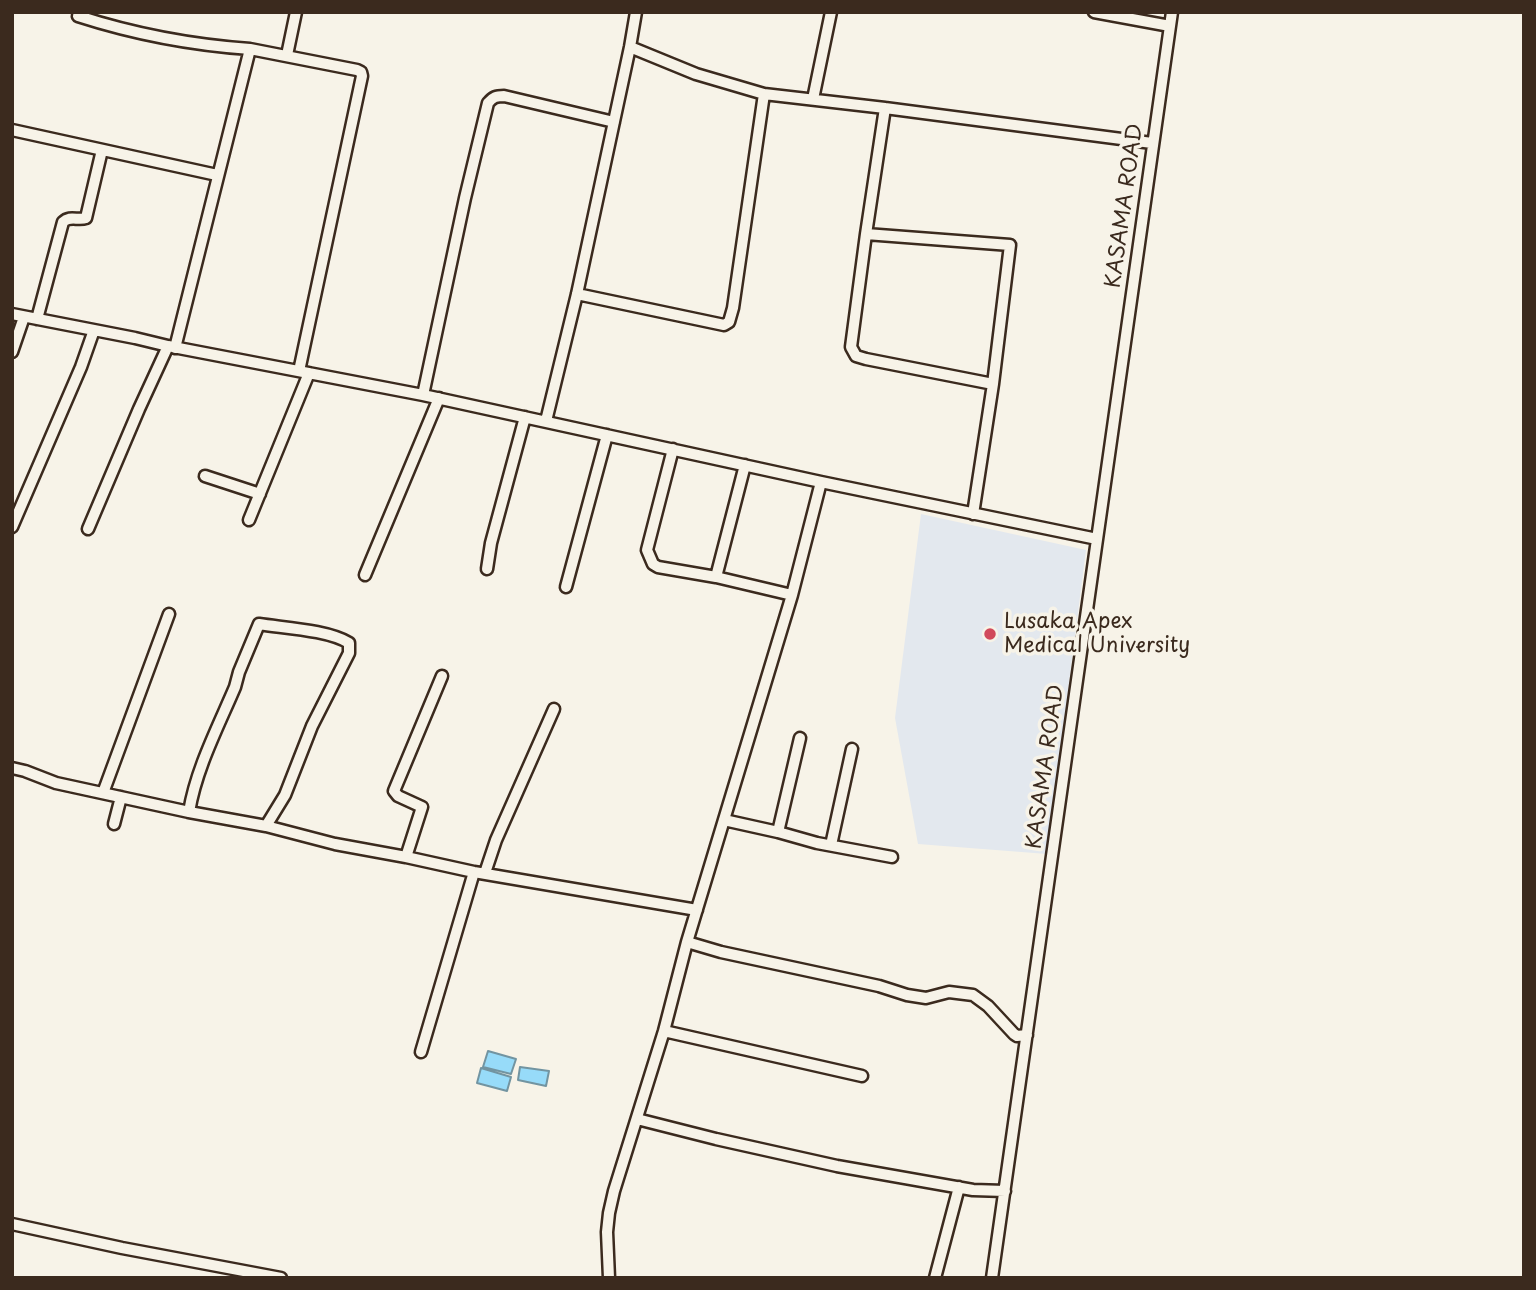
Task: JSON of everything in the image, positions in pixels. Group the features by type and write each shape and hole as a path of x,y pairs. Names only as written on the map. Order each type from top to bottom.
{"street":[{"path":"287,55 296,12"},
{"path":"546,421 614,122 636,12"},
{"path":"813,99 831,12"},
{"path":"1094,12 1170,26"},
{"name":"KASAMA ROAD","path":"992,1278 1172,12"},
{"path":"78,16 147,35 287,55 361,72 304,372 249,520"},
{"path":"630,47 696,74 764,94 1152,142"},
{"path":"88,528 139,408 171,347 250,49"},
{"path":"576,294 724,325 729,322 764,94"},
{"path":"424,395 465,198 488,103 492,98 504,96 614,122"},
{"path":"886,108 852,347 856,356 866,359 993,384"},
{"path":"12,130 217,175"},
{"path":"37,319 63,222 69,218 86,218 102,150"},
{"path":"866,234 1010,245 973,514"},
{"path":"12,314 439,398 1097,539"},
{"path":"12,352 24,317"},
{"path":"12,527 81,368 94,330"},
{"path":"365,575 439,398"},
{"path":"487,569 491,543 525,417"},
{"path":"566,587 607,435"},
{"path":"673,449 648,550 653,564 792,595"},
{"path":"716,577 745,465"},
{"path":"205,476 260,494"},
{"path":"610,1278 607,1232 614,1191 664,1031 687,942 792,595 821,482"},
{"path":"103,793 169,614"},
{"path":"189,812 192,794 259,624 341,638 349,643 349,653 312,726 285,795 266,826"},
{"path":"406,857 422,807 398,796 394,791 442,676"},
{"path":"421,1052 479,873 554,709"},
{"path":"778,832 800,738"},
{"path":"831,845 852,749"},
{"path":"12,768 56,783 266,826 335,844 479,873 697,910"},
{"path":"114,824 121,797"},
{"path":"724,820 817,843 892,857"},
{"path":"687,942 908,995 926,998 948,992 973,995 988,1006 1014,1034 1027,1035"},
{"path":"664,1031 862,1076"},
{"path":"637,1119 826,1163 959,1187 1005,1191"},
{"path":"935,1278 959,1187"},
{"path":"12,1224 281,1278"}],"shaded area":[{"name":"Lusaka Apex Medical University","path":"921,514 1086,550 1047,854 918,844 895,718"}],"water":[{"path":"488,1051 516,1059 511,1074 483,1067"},
{"path":"520,1067 549,1071 546,1086 518,1080"},
{"path":"481,1068 511,1077 507,1091 477,1083"}],"place":[{"name":"Lusaka Apex Medical University","path":"990,634"}]}
